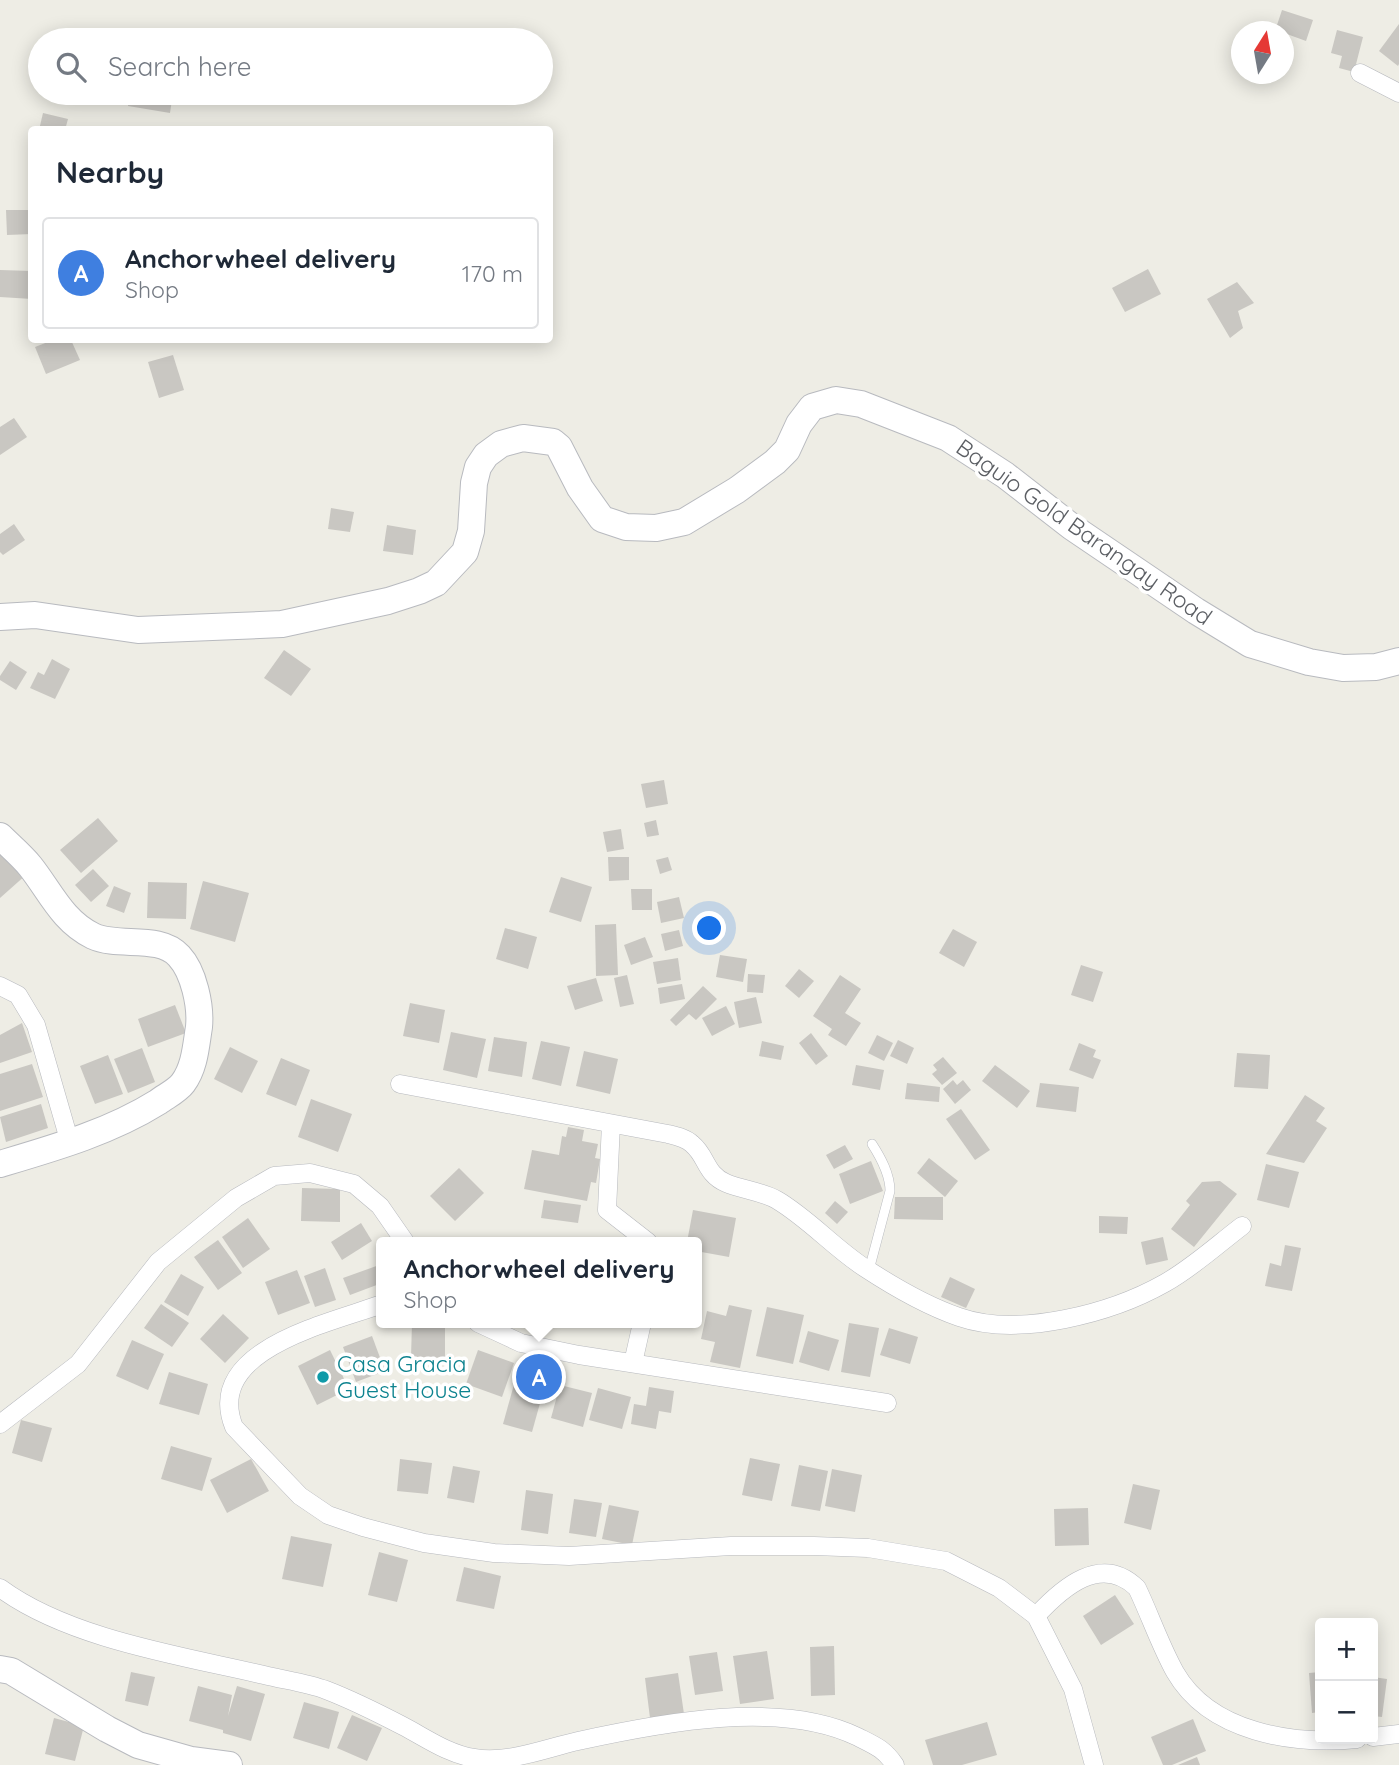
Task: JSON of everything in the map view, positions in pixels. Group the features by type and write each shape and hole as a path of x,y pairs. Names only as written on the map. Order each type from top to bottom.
{"street":[{"path":"1360,73 1399,93"},
{"name":"Baguio Gold Barangay Road","path":"0,617 35,615 138,630 237,626 282,624 388,601 436,583 465,552 471,531 474,483 478,467 486,455 501,444 523,438 553,442 559,447 580,488 602,519 626,527 656,528 684,522 737,490 787,450 799,424 812,407 836,400 861,404 947,438 1005,475 1072,527 1250,644 1309,662 1343,668 1376,667 1399,661"},
{"path":"0,836 28,864 58,909 74,924 106,940 165,947 178,955 188,970 200,1017 190,1070 182,1084 148,1108 70,1143 0,1164"},
{"path":"0,986 18,995 36,1025 70,1143"},
{"path":"400,1084 668,1134 690,1142 712,1174 725,1183 775,1198 793,1210 831,1244 895,1286 958,1317 999,1324 1031,1323 1085,1314 1130,1301 1167,1282 1242,1226"},
{"path":"611,1124 607,1210 642,1237"},
{"path":"0,1424 78,1364 158,1262 226,1205 274,1176 310,1173 354,1184 380,1206 402,1237"},
{"path":"376,1306 296,1334 263,1351 241,1372 228,1399 229,1414 234,1427 300,1496 328,1515 424,1542 494,1553 569,1556 731,1546 868,1548 946,1560 999,1588 1036,1616 1073,1689 1094,1765"},
{"path":"489,1328 522,1343 579,1355 887,1403"},
{"path":"633,1363 641,1328"},
{"path":"1036,1616 1058,1593 1084,1577 1103,1573 1117,1574 1137,1588 1175,1672 1208,1710 1250,1730 1315,1740"},
{"path":"0,1588 37,1609 106,1636 176,1656 324,1689 401,1725 444,1749 475,1759 504,1758 580,1740 701,1720 775,1716 837,1727 885,1751 895,1765"},
{"path":"0,1669 11,1671 138,1745 191,1760 229,1765"},
{"path":"1378,1736 1399,1734"}],"lane":[{"path":"869,1270 890,1191 890,1182 881,1157 872,1144"}],"building":[{"path":"1282,10 1313,20 1306,41 1294,37 1294,21 1278,21"},
{"path":"1399,24 1399,64 1398,66 1379,51"},
{"path":"1337,30 1363,37 1354,72 1339,68 1342,56 1331,53"},
{"path":"128,105 171,105 170,113"},
{"path":"43,113 68,119 66,126 40,126"},
{"path":"6,210 28,210 28,234 7,235"},
{"path":"1148,269 1161,294 1125,312 1112,288"},
{"path":"0,270 28,271 28,299 0,297"},
{"path":"1237,282 1254,303 1238,311 1243,328 1230,338 1207,299"},
{"path":"45,343 72,343 80,360 46,374 35,347"},
{"path":"173,355 184,390 159,398 148,362"},
{"path":"14,418 27,437 0,455 0,427"},
{"path":"331,508 354,512 350,532 328,529"},
{"path":"14,524 25,540 3,555 0,552 0,534"},
{"path":"387,525 416,530 413,555 383,551"},
{"path":"284,650 311,669 291,696 264,678"},
{"path":"52,659 70,669 55,699 30,688 38,672 44,675"},
{"path":"10,661 27,672 16,690 0,680"},
{"path":"664,780 668,804 646,808 641,784"},
{"path":"98,818 118,841 81,873 60,850"},
{"path":"656,820 659,835 647,837 644,823"},
{"path":"621,829 624,849 607,852 603,832"},
{"path":"0,842 27,874 0,898"},
{"path":"608,857 629,857 629,880 609,881"},
{"path":"668,857 672,870 660,874 656,860"},
{"path":"93,869 109,886 91,902 75,885"},
{"path":"561,877 592,887 581,922 549,912"},
{"path":"203,881 249,893 235,942 190,929"},
{"path":"148,882 187,883 186,919 147,918"},
{"path":"114,886 131,893 124,913 106,906"},
{"path":"631,889 652,889 652,910 632,910"},
{"path":"679,897 684,918 661,923 657,902"},
{"path":"616,924 618,975 596,976 595,925"},
{"path":"505,928 537,937 528,969 496,959"},
{"path":"953,929 977,942 964,967 939,953"},
{"path":"679,930 683,946 665,951 661,934"},
{"path":"645,937 653,957 631,965 624,945"},
{"path":"720,955 747,959 743,982 716,977"},
{"path":"678,958 681,980 657,984 653,962"},
{"path":"1081,965 1103,972 1093,1002 1071,995"},
{"path":"799,969 814,981 799,998 785,986"},
{"path":"748,974 765,975 763,993 747,992"},
{"path":"627,975 634,1004 620,1007 614,978"},
{"path":"840,975 861,989 845,1013 861,1023 846,1046 828,1035 832,1029 813,1016"},
{"path":"596,978 603,1001 575,1010 567,986"},
{"path":"682,984 685,999 660,1004 658,988"},
{"path":"703,986 717,999 696,1020 689,1014 676,1026 670,1020"},
{"path":"756,997 762,1023 739,1028 734,1002"},
{"path":"410,1003 445,1010 439,1043 403,1036"},
{"path":"175,1005 186,1033 148,1047 138,1019"},
{"path":"726,1006 735,1024 712,1036 702,1018"},
{"path":"22,1023 32,1052 0,1063 0,1035"},
{"path":"451,1032 486,1039 477,1078 443,1070"},
{"path":"811,1033 828,1056 816,1065 799,1043"},
{"path":"877,1035 893,1043 884,1061 868,1053"},
{"path":"494,1037 527,1042 522,1077 488,1071"},
{"path":"898,1040 914,1048 907,1064 890,1056"},
{"path":"541,1041 570,1047 561,1086 532,1079"},
{"path":"762,1041 784,1046 781,1060 759,1056"},
{"path":"1079,1043 1096,1050 1093,1057 1101,1060 1093,1079 1069,1070"},
{"path":"230,1047 258,1061 242,1093 214,1079"},
{"path":"142,1048 155,1082 128,1093 114,1059"},
{"path":"584,1051 618,1059 610,1094 576,1086"},
{"path":"1237,1053 1270,1055 1268,1089 1234,1087"},
{"path":"108,1055 123,1094 95,1104 80,1066"},
{"path":"943,1057 957,1073 942,1085 932,1074 937,1070 933,1065"},
{"path":"281,1058 310,1070 296,1106 266,1094"},
{"path":"32,1064 43,1097 0,1111 0,1074"},
{"path":"856,1065 884,1070 880,1090 852,1085"},
{"path":"995,1065 1030,1091 1017,1108 982,1081"},
{"path":"953,1080 957,1085 963,1080 971,1090 955,1104 943,1089"},
{"path":"907,1083 940,1087 939,1102 905,1099"},
{"path":"1040,1083 1079,1087 1076,1112 1036,1107"},
{"path":"1305,1095 1325,1108 1316,1121 1327,1128 1304,1163 1266,1154"},
{"path":"311,1099 352,1114 338,1152 298,1137"},
{"path":"41,1104 48,1128 6,1142 0,1117"},
{"path":"961,1109 990,1150 975,1160 946,1119"},
{"path":"568,1127 584,1130 582,1141 598,1144 595,1158 600,1159 596,1183 591,1182 587,1201 524,1189 532,1150 559,1155 562,1136 566,1137"},
{"path":"845,1145 853,1159 834,1169 826,1155"},
{"path":"929,1158 958,1181 945,1197 917,1173"},
{"path":"871,1161 883,1191 850,1204 839,1174"},
{"path":"1266,1164 1299,1172 1289,1208 1257,1200"},
{"path":"459,1168 484,1193 455,1221 430,1196"},
{"path":"1220,1181 1237,1194 1194,1247 1171,1229 1190,1205 1186,1201 1202,1182"},
{"path":"302,1188 340,1189 340,1222 301,1221"},
{"path":"895,1197 943,1197 943,1220 894,1219"},
{"path":"544,1200 581,1205 578,1223 541,1218"},
{"path":"835,1201 848,1212 837,1224 825,1213"},
{"path":"693,1210 736,1218 729,1257 702,1252 702,1237 688,1237"},
{"path":"1099,1216 1128,1217 1127,1234 1099,1233"},
{"path":"248,1218 270,1249 243,1268 222,1237"},
{"path":"361,1223 372,1241 342,1260 331,1242"},
{"path":"1163,1237 1168,1260 1146,1265 1141,1242"},
{"path":"218,1240 242,1273 218,1290 194,1257"},
{"path":"1285,1245 1301,1248 1292,1291 1265,1286 1270,1263 1281,1266"},
{"path":"376,1266 376,1285 350,1295 343,1278"},
{"path":"325,1268 336,1300 315,1307 304,1276"},
{"path":"297,1270 310,1303 278,1315 265,1282"},
{"path":"181,1274 204,1287 188,1316 164,1302"},
{"path":"950,1277 975,1289 966,1308 941,1297"},
{"path":"161,1304 189,1323 172,1347 144,1328"},
{"path":"729,1305 752,1310 740,1368 710,1362 715,1342 701,1339 707,1311 726,1316"},
{"path":"767,1307 804,1315 793,1364 756,1356"},
{"path":"223,1314 249,1338 225,1363 200,1339"},
{"path":"849,1323 879,1328 870,1377 841,1372"},
{"path":"412,1328 445,1328 445,1358 411,1357"},
{"path":"889,1328 918,1337 910,1364 880,1355"},
{"path":"808,1331 839,1340 829,1371 799,1362"},
{"path":"372,1336 385,1371 356,1382 343,1347"},
{"path":"132,1340 164,1354 148,1390 116,1376"},
{"name":"Casa Gracia Guest House","path":"330,1350 349,1389 317,1405 298,1366"},
{"path":"478,1350 514,1363 502,1397 466,1384"},
{"path":"518,1370 547,1378 532,1432 503,1424"},
{"path":"169,1372 208,1384 199,1415 159,1404"},
{"path":"560,1385 592,1393 583,1427 551,1418"},
{"path":"649,1387 674,1391 671,1413 659,1411 656,1429 631,1424 634,1404 646,1406"},
{"path":"598,1388 631,1397 622,1429 589,1420"},
{"path":"21,1420 52,1428 42,1462 12,1453"},
{"path":"171,1446 212,1458 202,1491 161,1479"},
{"path":"750,1458 780,1464 772,1501 742,1495"},
{"path":"251,1459 269,1491 227,1513 210,1480"},
{"path":"400,1459 432,1463 428,1494 397,1491"},
{"path":"799,1465 828,1471 820,1511 791,1506"},
{"path":"453,1466 480,1471 474,1503 447,1498"},
{"path":"832,1469 862,1475 855,1512 825,1506"},
{"path":"1133,1484 1160,1490 1151,1530 1124,1523"},
{"path":"526,1490 553,1494 548,1534 521,1530"},
{"path":"574,1499 602,1503 596,1537 569,1533"},
{"path":"609,1505 639,1511 632,1545 602,1539"},
{"path":"1088,1508 1089,1545 1055,1546 1054,1509"},
{"path":"291,1536 332,1544 323,1587 282,1579"},
{"path":"379,1552 408,1560 397,1602 368,1595"},
{"path":"464,1567 501,1576 494,1609 456,1601"},
{"path":"1115,1595 1134,1624 1101,1645 1083,1616"},
{"path":"834,1646 835,1695 811,1696 810,1647"},
{"path":"767,1651 774,1699 740,1704 733,1656"},
{"path":"717,1652 723,1691 695,1695 689,1656"},
{"path":"131,1672 155,1677 148,1706 125,1701"},
{"path":"1315,1672 1315,1713 1312,1713 1309,1673"},
{"path":"678,1673 684,1714 650,1718 645,1678"},
{"path":"1378,1678 1387,1679 1382,1717 1378,1717"},
{"path":"198,1686 232,1695 228,1716 237,1686 265,1694 251,1741 189,1721"},
{"path":"304,1702 339,1712 329,1749 293,1738"},
{"path":"352,1715 382,1728 367,1761 337,1748"},
{"path":"54,1718 84,1726 75,1761 45,1754"},
{"path":"1193,1719 1206,1751 1172,1765 1163,1765 1151,1737"},
{"path":"987,1722 997,1755 962,1765 933,1765 925,1740"},
{"path":"1197,1757 1200,1765 1178,1765"}],"place":[{"name":"Casa Gracia Guest House","path":"323,1377"},
{"name":"Anchorwheel delivery","path":"539,1377"}]}
